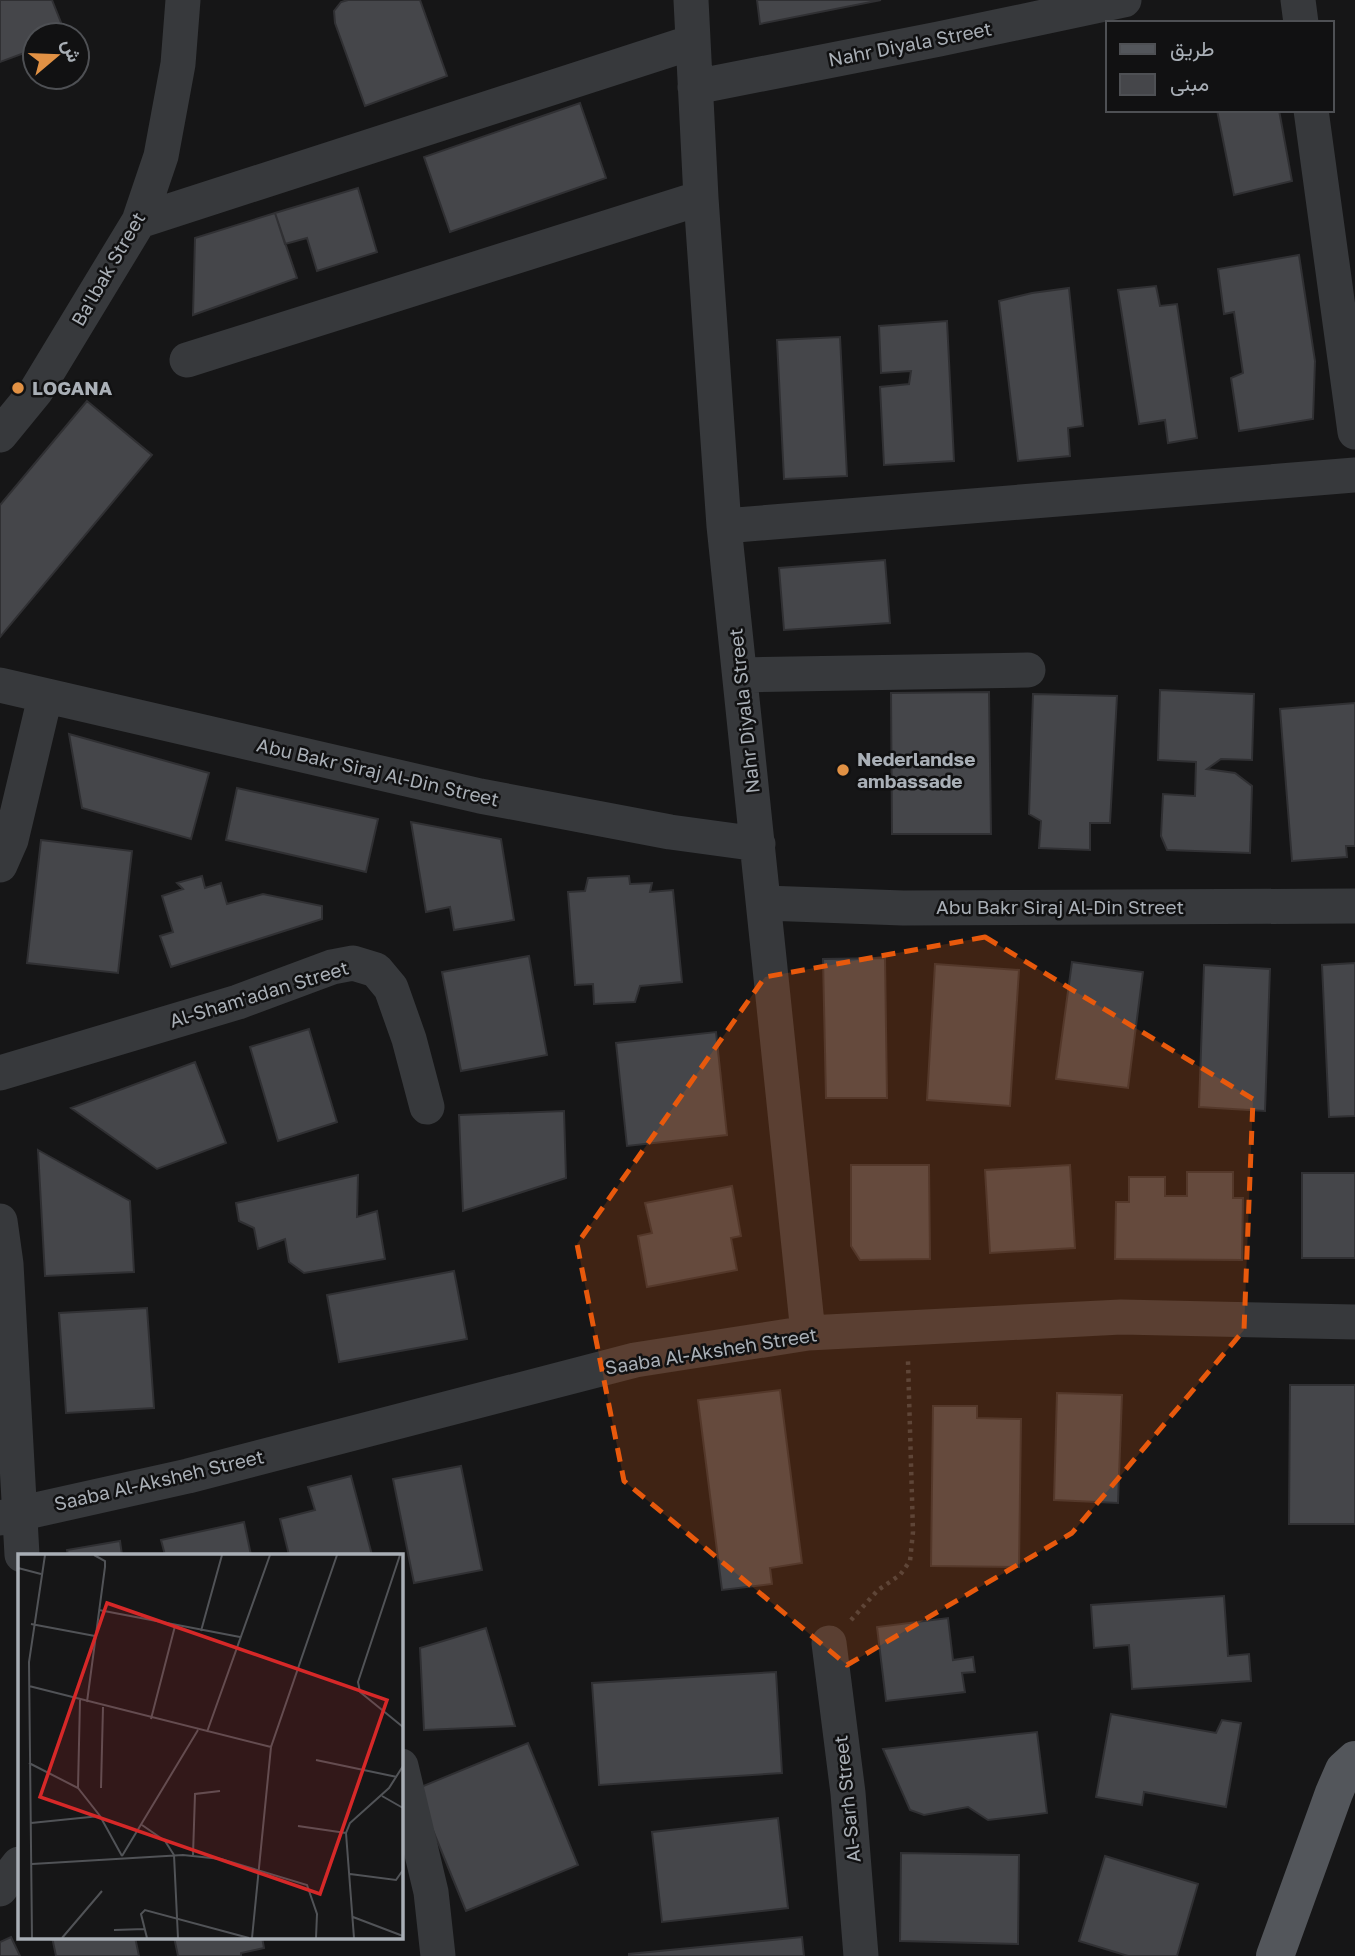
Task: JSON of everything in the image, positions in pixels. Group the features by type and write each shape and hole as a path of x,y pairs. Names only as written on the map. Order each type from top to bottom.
{"main road":[{"path":"1275,1956 1344,1770 1355,1760"}],"street":[{"name":"Ba'lbak Street","path":"5,414 36,391 139,221 163,143 178,64 183,0"},
{"name":"Nahr Diyala Street","path":"691,0 701,198 724,526 808,1333"},
{"name":"Nahr Diyala Street","path":"695,87 1124,0"},
{"path":"1298,0 1301,21"},
{"path":"139,221 694,42"},
{"path":"1311,112 1355,432"},
{"path":"187,360 701,198"},
{"path":"724,526 1355,475"},
{"path":"740,675 1028,670"},
{"name":"Abu Bakr Siraj Al-Din Street","path":"0,685 480,796 670,832 758,844"},
{"path":"0,865 11,840 45,696"},
{"name":"Abu Bakr Siraj Al-Din Street","path":"765,902 903,908 1355,906"},
{"name":"Al-Sham'adan Street","path":"0,1073 238,1002 332,967 353,963 376,970 391,988 409,1039 427,1107"},
{"path":"0,1221 6,1264 10,1516 22,1554"},
{"name":"Saaba Al-Aksheh Street","path":"10,1516 188,1476 635,1360 808,1333 1121,1317 1355,1322"},
{"name":"Al-Sarh Street","path":"829,1643 848,1793 861,1956"},
{"path":"402,1770 431,1892 438,1956"},
{"path":"0,1889 18,1865"}],"path":[{"path":"829,1643 878,1590 900,1576 910,1561 913,1532 906,1328"}],"highlighted area":[{"path":"985,937 1253,1099 1244,1330 1072,1533 847,1665 624,1481 577,1244 765,977"}],"building":[{"path":"0,0 52,0 60,21 21,21 21,54 0,62"},
{"path":"420,0 447,76 365,106 335,23 334,11 341,2"},
{"path":"757,0 881,0 760,24"},
{"path":"580,103 606,178 450,232 424,157"},
{"path":"1217,112 1279,112 1292,181 1234,195"},
{"path":"358,188 377,252 317,271 307,238 285,244 275,213"},
{"path":"275,213 297,278 193,315 195,238"},
{"path":"1299,255 1315,361 1313,419 1239,431 1231,378 1243,373 1234,312 1224,314 1218,269"},
{"path":"1156,286 1160,306 1177,304 1197,438 1168,443 1165,420 1139,424 1118,290"},
{"path":"1069,288 1083,426 1068,428 1070,456 1018,461 999,301"},
{"path":"947,321 954,461 884,465 880,387 909,384 911,371 881,373 879,326"},
{"path":"840,337 847,476 784,479 777,340"},
{"path":"87,401 152,455 0,637 0,505"},
{"path":"885,560 890,623 784,630 779,568"},
{"path":"1160,690 1254,694 1252,760 1221,759 1207,769 1235,773 1252,786 1250,853 1167,850 1161,836 1163,794 1195,796 1196,762 1158,760"},
{"path":"989,692 991,834 892,834 891,693"},
{"path":"1033,694 1117,696 1110,823 1090,823 1090,850 1039,848 1041,821 1029,814"},
{"path":"1355,703 1355,846 1346,846 1347,857 1292,861 1280,709"},
{"path":"69,734 209,773 191,839 82,808"},
{"path":"237,788 378,819 366,872 226,840"},
{"path":"411,822 501,839 514,920 454,930 450,907 426,912"},
{"path":"41,840 132,851 118,973 27,963"},
{"path":"202,876 205,888 221,883 227,904 263,894 322,906 322,919 171,967 160,936 173,932 162,896 183,889 177,883"},
{"path":"629,876 630,884 652,883 650,892 673,890 682,982 640,986 635,1002 594,1004 593,984 575,985 568,892 585,891 588,878"},
{"path":"529,956 547,1055 461,1071 442,972"},
{"path":"885,958 887,1098 826,1098 823,959"},
{"path":"1072,962 1143,972 1128,1088 1056,1079"},
{"path":"1355,963 1355,1116 1329,1117 1322,965"},
{"path":"935,964 1019,970 1010,1106 927,1100"},
{"path":"1204,965 1270,969 1265,1111 1199,1107"},
{"path":"309,1029 337,1122 278,1141 250,1047"},
{"path":"716,1032 727,1135 627,1146 616,1043"},
{"path":"195,1062 226,1143 157,1169 71,1108"},
{"path":"564,1111 566,1178 463,1211 459,1115"},
{"path":"38,1150 130,1201 134,1272 45,1276"},
{"path":"851,1165 929,1165 930,1259 860,1260 851,1246"},
{"path":"1070,1165 1075,1248 990,1253 985,1170"},
{"path":"1187,1172 1233,1172 1233,1198 1243,1198 1242,1260 1115,1259 1116,1202 1129,1202 1129,1177 1165,1177 1165,1196 1187,1196"},
{"path":"1302,1173 1355,1173 1355,1258 1302,1258"},
{"path":"358,1175 357,1217 377,1211 385,1259 304,1273 289,1262 285,1239 258,1249 254,1228 239,1221 236,1203"},
{"path":"732,1186 741,1236 731,1238 737,1270 647,1287 638,1236 652,1233 645,1203"},
{"path":"454,1271 467,1339 339,1362 327,1295"},
{"path":"147,1308 154,1408 66,1413 59,1313"},
{"path":"1290,1385 1355,1385 1355,1524 1289,1524"},
{"path":"780,1390 802,1563 770,1568 772,1584 722,1590 698,1400"},
{"path":"1057,1393 1122,1395 1118,1503 1054,1500"},
{"path":"933,1406 977,1406 977,1418 1021,1419 1019,1567 931,1566"},
{"path":"461,1466 482,1570 414,1583 393,1479"},
{"path":"351,1476 372,1554 289,1554 280,1519 315,1510 308,1487"},
{"path":"244,1522 251,1554 165,1554 161,1540"},
{"path":"120,1541 122,1554 68,1554 67,1550"},
{"path":"1224,1596 1228,1656 1249,1654 1251,1681 1132,1689 1129,1645 1094,1648 1091,1605"},
{"path":"948,1618 953,1660 973,1657 975,1672 962,1673 965,1692 886,1701 877,1627"},
{"path":"486,1628 515,1726 424,1730 420,1648"},
{"path":"776,1672 782,1773 599,1785 592,1683"},
{"path":"1111,1714 1216,1733 1222,1720 1241,1723 1226,1807 1144,1792 1142,1805 1096,1797"},
{"path":"1037,1732 1047,1813 988,1820 968,1807 924,1815 910,1810 883,1749"},
{"path":"528,1743 578,1865 466,1911 416,1789"},
{"path":"778,1818 788,1908 662,1922 652,1832"},
{"path":"901,1853 1019,1855 1018,1944 900,1941"},
{"path":"1105,1856 1198,1884 1177,1956 1128,1956 1079,1941"},
{"path":"11,1937 20,1956 0,1956 0,1942"},
{"path":"802,1937 804,1956 629,1956 629,1954"},
{"path":"52,1938 135,1938 139,1956 56,1956"},
{"path":"174,1938 262,1938 264,1948 241,1953 241,1956 178,1956"}],"place":[{"name":"LOGANA","path":"18,388"},
{"name":"Nederlandse ambassade","path":"843,770"}]}
